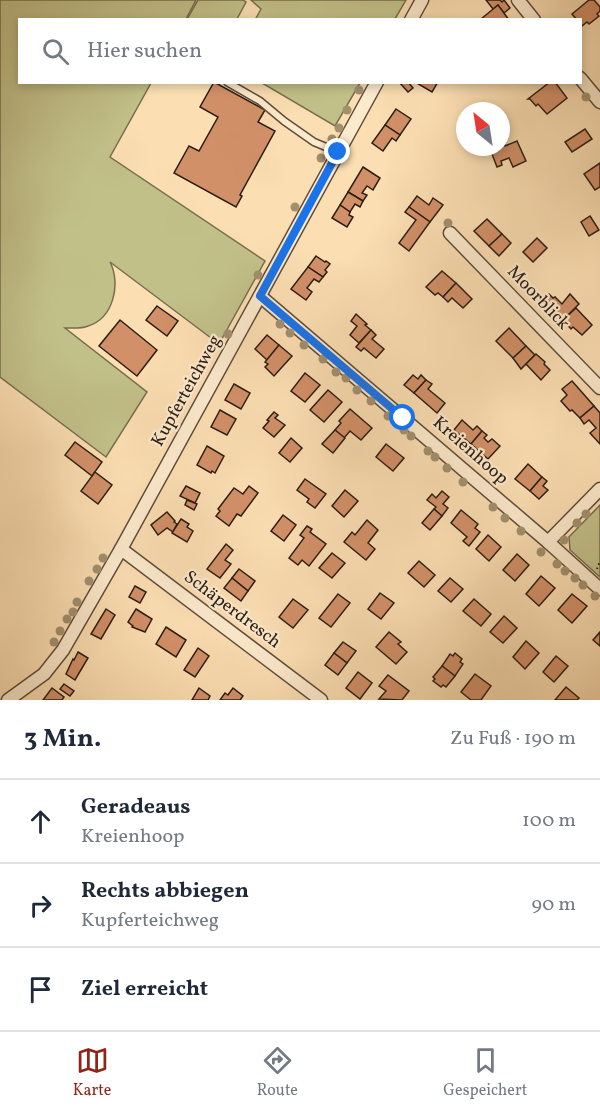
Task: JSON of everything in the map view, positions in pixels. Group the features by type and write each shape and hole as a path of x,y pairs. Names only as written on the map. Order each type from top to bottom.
{"street":[{"path":"412,18 422,0"},
{"path":"518,0 532,18"},
{"path":"582,80 600,102"},
{"name":"Kupferteichweg","path":"8,700 44,674 63,650 121,549 376,84"},
{"name":"Moorblick","path":"450,233 600,388"},
{"name":"Kreienhoop","path":"260,296 600,589"},
{"path":"548,542 600,489"},
{"name":"Schäperdresch","path":"121,549 321,700"}],"lane":[{"path":"231,84 261,101 314,142 338,152"}],"shaded area":[{"path":"0,0 196,0 187,18 18,18 18,84 150,84 110,157 265,261 219,344 110,262 115,289 113,299 104,316 88,326 65,328 147,392 106,457 0,377"},
{"path":"198,0 243,0 246,2 238,18 188,18"},
{"path":"251,0 406,0 396,18 256,18 261,9"},
{"path":"264,84 359,84 335,126"},
{"path":"600,505 600,577 570,550 569,537"}],"building":[{"path":"486,0 502,2 504,0 510,8 504,13 498,5 493,9"},
{"path":"589,0 594,0 600,7 597,14 599,16 589,24 587,22 582,26 582,18 575,18 572,14"},
{"path":"498,5 508,18 482,18"},
{"path":"213,84 218,84 265,110 258,122 275,131 240,195 242,196 236,207 174,173 189,146 199,151 218,117 200,107"},
{"path":"401,84 410,84 413,88 408,92"},
{"path":"418,84 437,84 432,92"},
{"path":"547,84 556,84 567,98 547,114 538,104 536,106 528,99"},
{"path":"396,109 411,119 400,135 385,125"},
{"path":"385,125 400,135 396,141 392,138 383,151 372,143"},
{"path":"585,129 592,139 572,152 565,142"},
{"path":"517,141 526,161 513,167 509,158 501,161 502,165 497,167 493,156 510,156 510,144"},
{"path":"600,163 600,187 595,190 584,174"},
{"path":"363,167 380,178 373,190 367,186 362,193 367,195 363,201 348,192"},
{"path":"348,192 363,201 360,207 355,204 350,212 340,205"},
{"path":"417,196 429,205 433,198 443,205 430,222 409,207"},
{"path":"340,205 353,217 347,227 332,218"},
{"path":"409,207 430,222 409,251 399,243 416,220 405,212"},
{"path":"590,216 599,230 589,236 581,222"},
{"path":"487,219 502,234 489,246 474,231"},
{"path":"502,234 511,243 499,256 489,246"},
{"path":"537,238 547,248 533,262 523,252"},
{"path":"316,256 330,264 323,277 308,267"},
{"path":"308,267 323,277 319,282 314,279 307,288 312,292 306,300 291,289"},
{"path":"442,271 456,283 443,297 438,293 435,295 426,287"},
{"path":"456,283 472,299 463,308 452,298 448,302 443,297"},
{"path":"549,294 562,304 570,294 579,304 563,320 544,300"},
{"path":"157,306 178,321 167,336 146,320"},
{"path":"576,308 592,325 582,335 573,327 571,329 563,320"},
{"path":"356,314 371,330 359,343 350,335 357,326 351,321"},
{"path":"120,320 157,350 137,376 99,346"},
{"path":"509,328 526,346 513,358 496,341"},
{"path":"371,330 376,335 372,339 384,349 376,358 364,348 361,351 356,347"},
{"path":"267,335 279,345 267,360 255,349"},
{"path":"279,345 292,356 274,376 265,367 268,364 265,362"},
{"path":"526,346 535,355 521,369 513,358"},
{"path":"536,354 550,370 541,380 526,364"},
{"path":"305,373 320,385 305,402 291,391"},
{"path":"413,375 418,379 421,375 426,380 414,393 404,385"},
{"path":"426,380 432,384 428,389 445,403 437,413 414,393"},
{"path":"572,381 594,406 580,418 561,401 567,395 562,389"},
{"path":"234,384 250,393 241,409 225,400"},
{"path":"328,390 342,402 324,422 310,410"},
{"path":"594,406 600,413 600,444 590,433 596,428 589,420 584,424 580,418"},
{"path":"350,409 372,428 361,440 350,431 344,438 335,430 341,423 339,421"},
{"path":"220,410 236,419 227,435 211,427"},
{"path":"274,412 278,415 275,418 285,425 274,437 263,428"},
{"path":"462,420 473,430 477,426 482,431 471,444 454,430"},
{"path":"335,430 345,438 333,453 322,444"},
{"path":"482,431 487,435 484,438 488,442 492,439 500,446 488,459 471,444"},
{"path":"291,438 302,448 290,462 279,453"},
{"path":"75,442 102,462 92,476 65,455"},
{"path":"386,444 404,458 393,471 376,457"},
{"path":"207,446 224,456 215,473 197,465"},
{"path":"528,464 542,477 530,491 515,479"},
{"path":"95,472 112,485 98,504 81,491"},
{"path":"542,477 547,481 543,486 548,490 539,499 530,491"},
{"path":"305,479 326,494 315,508 307,502 309,499 297,490"},
{"path":"186,486 200,493 195,503 180,496"},
{"path":"249,486 258,493 241,516 237,514 229,526 216,516 220,511 218,509 234,488 243,494"},
{"path":"345,490 358,501 344,517 332,506"},
{"path":"442,491 449,497 443,504 448,508 442,516 427,500 432,494 436,498"},
{"path":"187,500 197,504 194,510 185,505"},
{"path":"434,509 442,516 430,530 422,523"},
{"path":"461,510 478,524 475,528 480,532 469,546 463,541 467,537 451,523"},
{"path":"167,512 177,524 173,532 167,528 158,535 151,525"},
{"path":"283,515 296,525 284,541 271,531"},
{"path":"181,519 189,524 187,527 193,531 187,542 172,533"},
{"path":"367,520 378,530 368,543 375,549 366,560 344,542 352,532 355,535"},
{"path":"307,526 312,529 310,532 326,544 309,566 302,560 298,565 289,558 304,538 300,535"},
{"path":"488,535 501,547 489,561 476,549"},
{"path":"226,544 233,550 225,560 231,564 220,578 207,569"},
{"path":"332,553 345,563 332,578 319,568"},
{"path":"517,554 529,565 515,581 503,570"},
{"path":"419,561 435,575 424,587 408,573"},
{"path":"239,569 255,581 248,591 232,578"},
{"path":"541,576 555,588 539,606 526,594"},
{"path":"232,578 248,591 241,601 224,588"},
{"path":"450,578 463,589 451,602 438,591"},
{"path":"135,586 146,592 140,603 129,597"},
{"path":"380,593 394,603 381,619 368,609"},
{"path":"338,594 350,603 331,627 319,618"},
{"path":"572,594 587,606 572,623 558,610"},
{"path":"293,599 308,610 293,628 279,617"},
{"path":"474,599 491,614 481,626 463,611"},
{"path":"106,609 115,615 101,639 91,634"},
{"path":"136,609 152,619 145,632 132,627 128,622"},
{"path":"504,616 517,628 503,643 490,632"},
{"path":"166,627 186,640 176,657 156,644"},
{"path":"389,632 401,642 398,644 407,652 396,664 376,647"},
{"path":"600,632 600,646 593,640"},
{"path":"526,641 539,653 525,669 513,657"},
{"path":"343,642 356,651 347,663 334,653"},
{"path":"198,648 209,656 195,677 184,670"},
{"path":"78,652 88,658 75,680 66,674"},
{"path":"334,653 347,663 338,675 325,665"},
{"path":"455,653 462,659 460,662 463,664 455,676 442,666 450,654 453,656"},
{"path":"556,656 568,666 554,682 543,672"},
{"path":"442,666 455,676 446,687 443,685 441,687 433,681 435,679 433,677"},
{"path":"358,672 372,683 360,699 346,688"},
{"path":"475,674 491,686 481,700 471,700 461,692"},
{"path":"388,675 409,691 402,700 379,699 386,691 379,686"},
{"path":"64,684 74,691 70,696 60,689"},
{"path":"566,687 579,698 577,700 555,700"},
{"path":"52,688 64,697 62,700 43,700"},
{"path":"199,688 210,696 208,700 192,700"},
{"path":"233,688 243,696 240,700 220,700 225,693 228,695"}],"route":[{"path":"338,152 260,296 403,418"}]}
